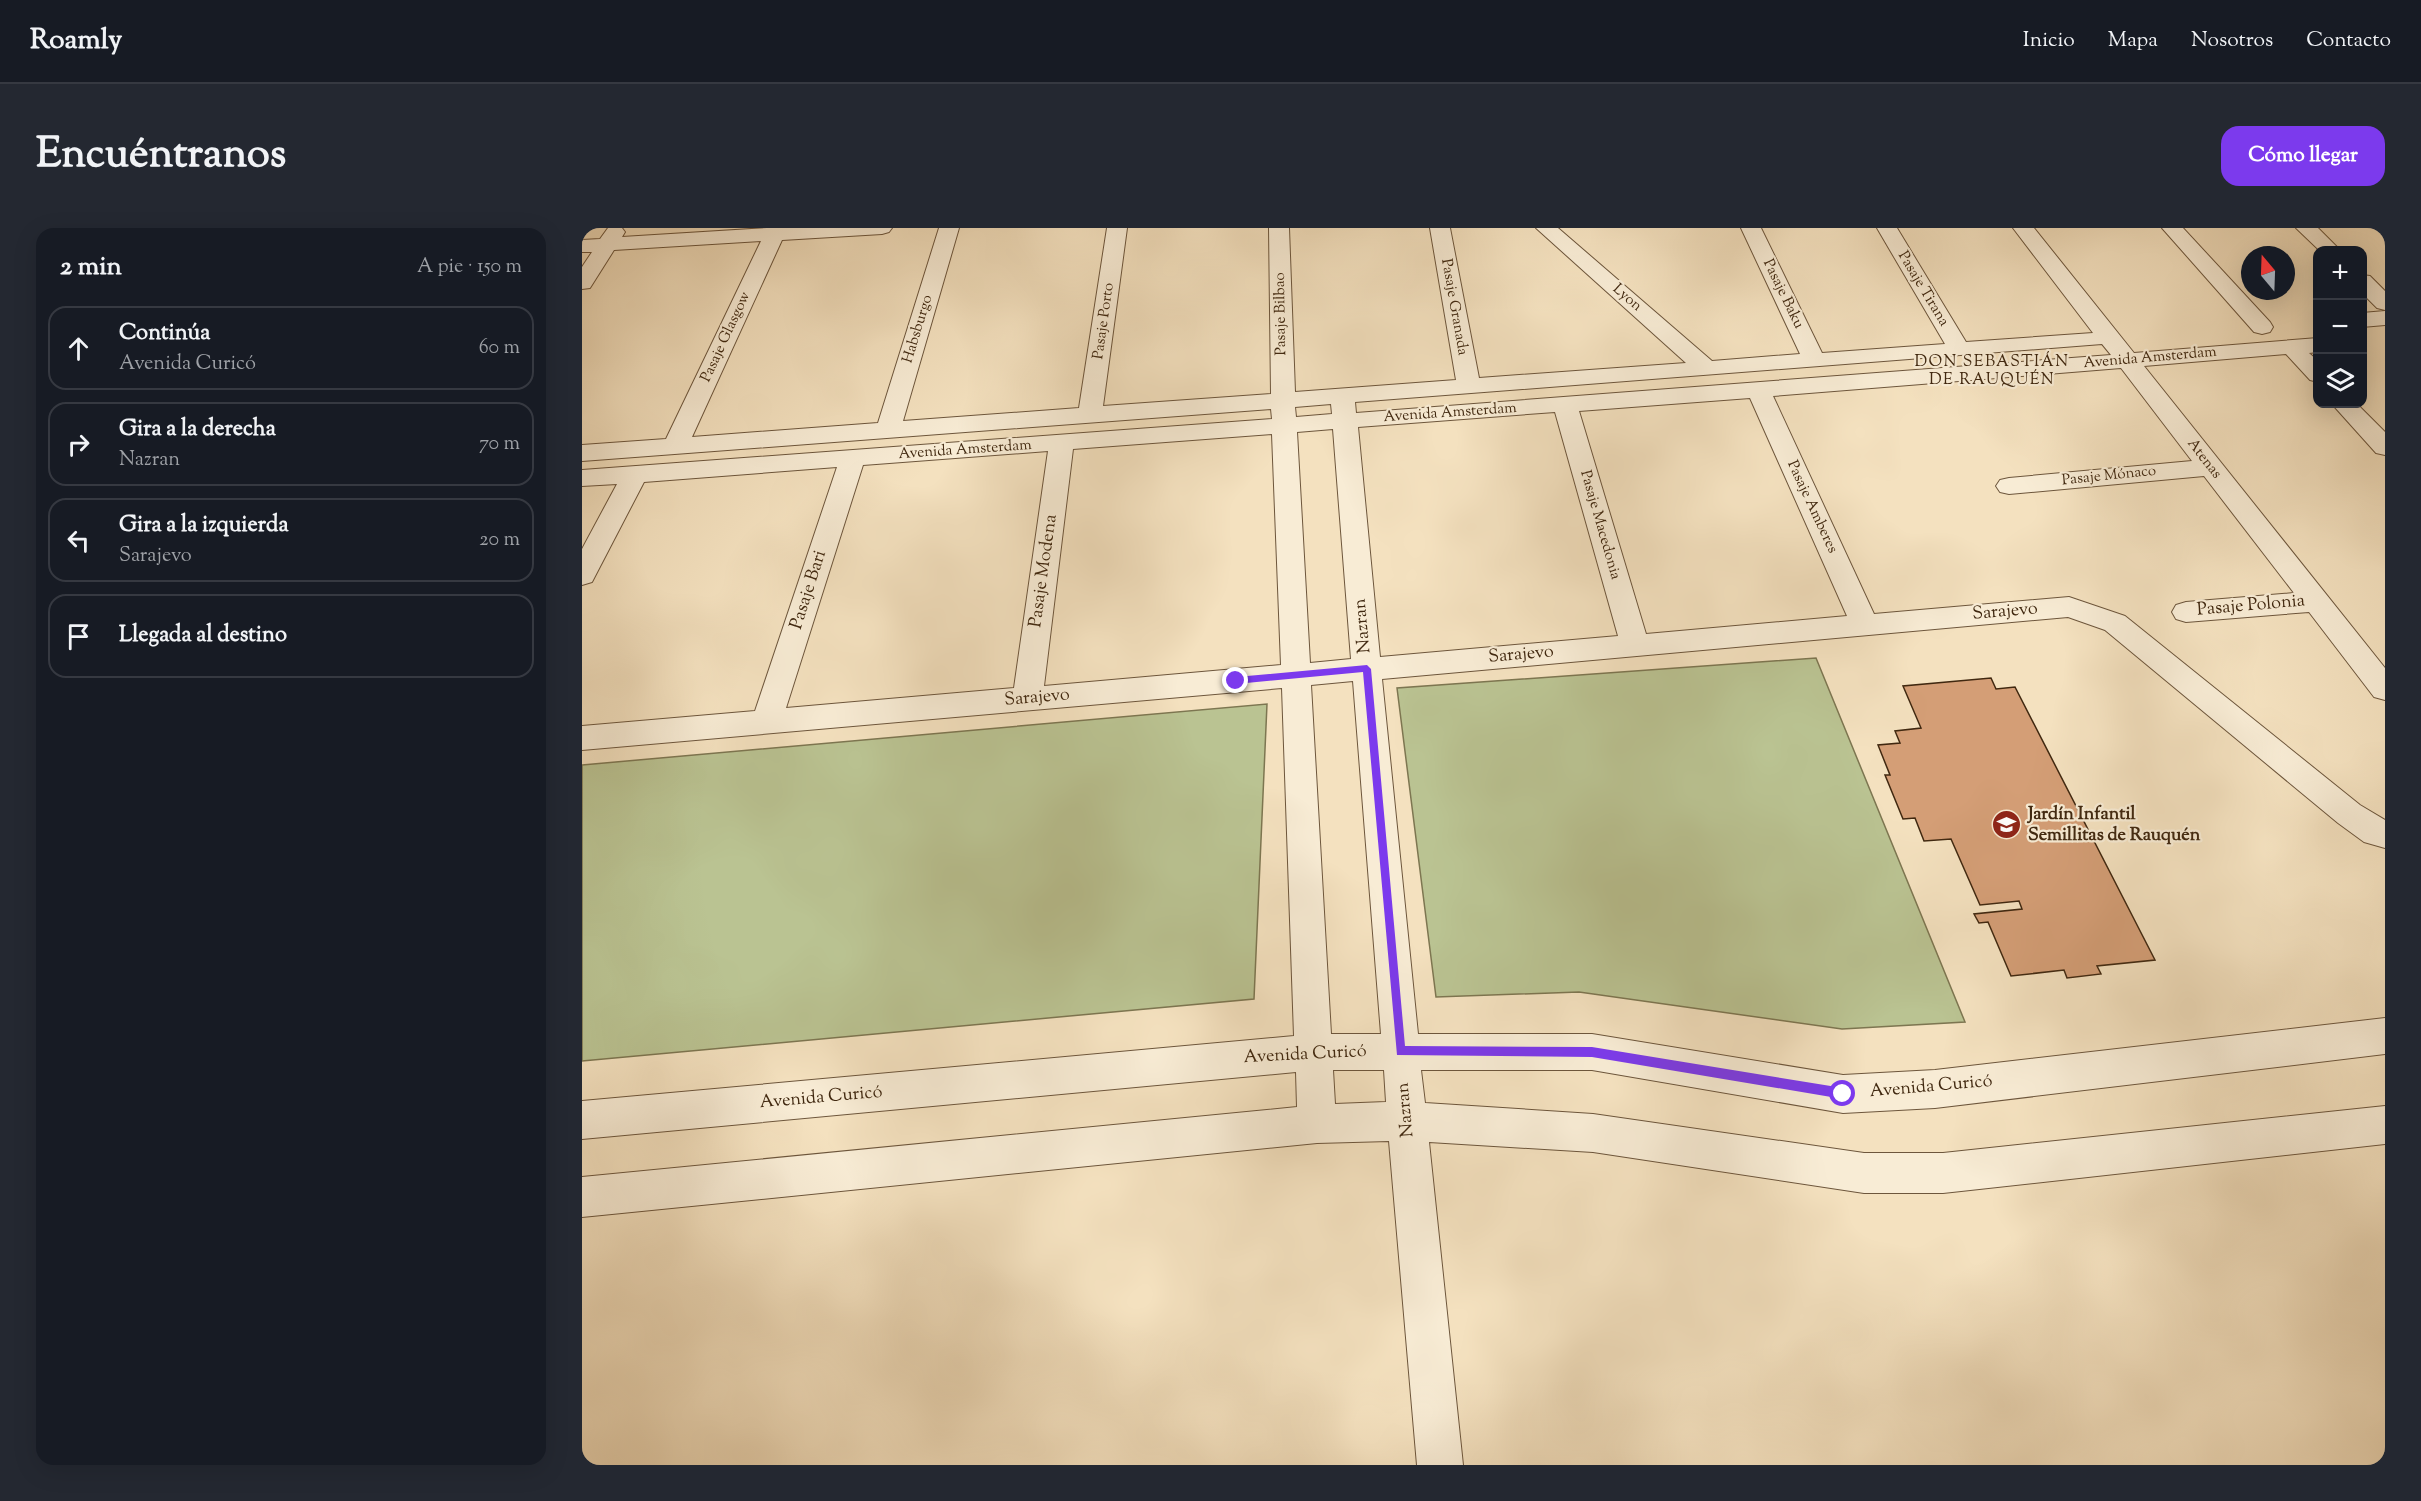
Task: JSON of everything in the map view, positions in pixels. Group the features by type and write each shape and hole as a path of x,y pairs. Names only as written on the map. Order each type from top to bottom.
{"street":[{"path":"582,246 612,236 882,228"},
{"name":"Habsburgo","path":"888,430 949,228"},
{"name":"Pasaje Porto","path":"1090,415 1118,228"},
{"name":"Pasaje Bilbao","path":"1279,228 1283,413"},
{"name":"Pasaje Granada","path":"1440,228 1468,386"},
{"name":"Lyon","path":"1546,228 1707,369"},
{"name":"Pasaje Baku","path":"1751,228 1815,361"},
{"name":"Pasaje Tirana","path":"1887,228 1960,350"},
{"name":"Atenas","path":"2023,228 2123,345 2210,467 2385,689"},
{"path":"2172,228 2262,327"},
{"path":"2306,228 2326,246"},
{"name":"Pasaje Glasgow","path":"675,446 776,231"},
{"path":"582,283 612,236"},
{"path":"2367,286 2385,303"},
{"path":"2367,320 2385,318"},
{"path":"2239,329 2313,323"},
{"name":"Avenida Amsterdam","path":"1344,408 1468,386 1960,350 2123,345 2313,345"},
{"name":"Avenida Amsterdam","path":"582,478 1062,442 1283,413 1344,408 1565,405 1758,390 2123,345"},
{"path":"2291,347 2313,370"},
{"name":"Pasaje Amberes","path":"1758,390 1865,625"},
{"name":"Pasaje Macedonia","path":"1565,405 1635,645"},
{"name":"Nazran","path":"1344,408 1400,1052 1440,1465"},
{"path":"2348,408 2385,447"},
{"path":"1283,413 1317,1124"},
{"name":"Avenida Amsterdam","path":"582,453 1090,415 1283,413"},
{"name":"Pasaje Modena","path":"1026,699 1062,442"},
{"name":"Pasaje Bari","path":"766,722 853,458"},
{"name":"Pasaje Mónaco","path":"2009,486 2210,467"},
{"path":"582,575 634,474"},
{"name":"Pasaje Polonia","path":"2186,612 2316,601"},
{"name":"Sarajevo","path":"582,738 2069,607 2115,623 2349,813 2376,832 2385,834"},
{"name":"Avenida Curicó","path":"582,1120 1314,1052 1592,1052 1843,1094 1935,1089 2385,1036"},
{"path":"582,1197 1317,1124 1407,1121 1593,1133 1864,1173 1932,1173 2385,1125"}],"green space":[{"path":"1816,658 1965,1022 1842,1029 1579,992 1436,997 1397,688"},
{"path":"1267,704 1254,999 582,1061 582,765"}],"building":[{"path":"1991,678 1996,689 2015,687 2155,960 2097,966 2101,974 2067,978 2064,970 2011,976 1988,922 1979,923 1974,914 2022,909 2019,901 1980,905 1951,839 1924,841 1915,818 1903,819 1885,775 1890,775 1878,745 1900,743 1895,731 1921,728 1903,686"}],"place":[{"name":"Jardín Infantil Semillitas de Rauquén","path":"2007,825"}],"district":[{"name":"DON SEBASTIÁN DE RAUQUÉN","path":"1992,371"}],"route":[{"path":"1236,681 1367,669 1400,1052 1592,1052 1843,1094"}]}
